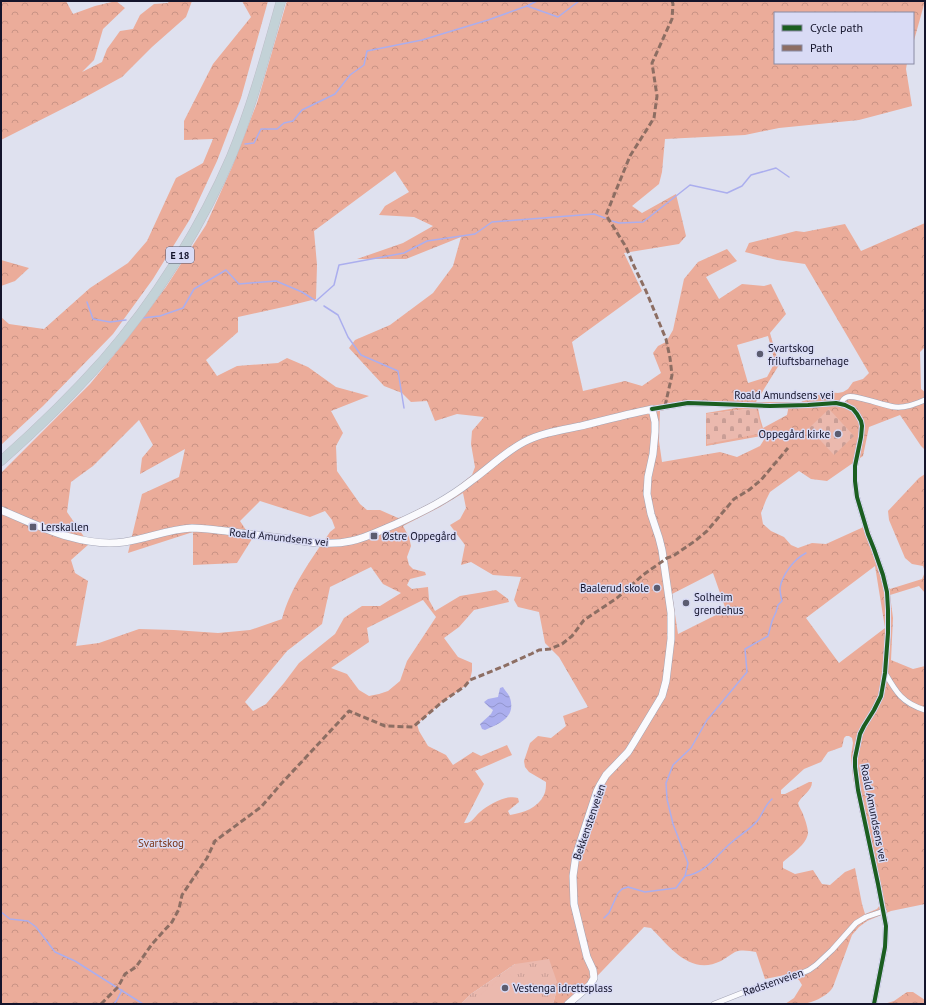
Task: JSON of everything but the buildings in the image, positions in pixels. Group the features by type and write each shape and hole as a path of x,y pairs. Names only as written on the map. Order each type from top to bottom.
{"highway":[{"name":"E 18","path":"1,456 44,417 118,336 138,310 179,247 208,196 226,156 251,91 277,1"},
{"name":"E 18","path":"1,461 46,419 106,357 160,286 188,242 220,180 240,134 255,92 282,1"}],"main road":[{"name":"Roald Amundsens vei","path":"1,510 56,532 80,539 107,543 121,543 179,529 197,528 309,542 333,544 346,542 360,539 377,532 445,500 510,450 525,441 557,431 652,409"},
{"name":"Bekkenstenveien","path":"568,1004 590,985 593,981 594,975 587,957 574,904 573,876 576,855 600,785 606,775 626,755 634,744 662,696 666,681 671,639 671,614 662,550 651,514 647,494 655,432 655,422 652,409"}],"street":[{"path":"841,404 845,398 850,396 886,406 896,407 909,406 925,400"},
{"name":"Roald Amundsens vei","path":"652,409 688,403 770,406 834,403 848,406 855,411 860,418 862,426 855,466 856,488 859,506 882,571 887,592 889,623 885,673 879,701 860,734 856,749 855,762 858,790 886,926 883,959 874,1004"},
{"path":"885,673 903,699 915,707 925,710"},
{"name":"Rødstenveien","path":"714,1004 747,991 796,976 810,970 832,950 856,923 866,917 884,911"}],"green space":[{"path":"1,1 66,1 73,14 95,6 116,1 125,8 103,29 94,60 82,72 102,62 107,49 120,31 133,29 140,15 154,4 168,3 169,1 192,1 186,17 152,47 122,77 1,140"},
{"path":"242,1 268,1 241,98 217,161 190,219 153,279 113,334 43,406 1,445 1,317 9,324 44,329 90,288 128,263 147,241 176,178 203,163 213,139 184,140 184,121 213,64 251,17"},
{"name":"Svartskog","path":"287,1 925,1 914,40 914,12 774,12 774,64 907,64 906,69 912,106 859,120 779,128 745,135 665,139 662,172 659,184 632,206 642,213 676,194 686,236 679,244 624,253 642,291 572,342 583,391 625,381 642,386 661,373 653,353 658,346 666,342 673,330 684,279 698,262 727,249 737,261 706,277 719,299 742,284 764,286 771,284 786,314 770,333 779,365 756,402 801,402 826,392 843,392 848,389 853,382 863,379 869,373 805,264 777,260 745,252 749,243 796,231 804,232 845,224 861,251 925,223 925,347 920,352 921,389 925,392 925,450 900,415 869,427 863,456 827,481 811,479 799,471 770,492 761,513 763,524 771,531 784,537 791,545 798,548 812,543 826,544 868,525 887,585 890,589 922,579 925,572 925,593 919,586 890,595 893,618 891,660 913,669 925,666 925,904 891,911 867,921 859,927 852,935 830,992 809,1003 785,1004 794,998 802,985 799,980 790,974 765,979 756,952 746,950 738,951 721,961 710,965 700,965 690,962 673,951 651,928 644,927 572,1004 553,1004 558,985 515,964 471,994 461,1004 1,1004 1,473 90,384 123,344 166,287 206,225 232,167 257,103","holes":["395,171 409,192 385,206 379,215 414,217 433,226 403,243 357,259 406,259 461,237 453,266 433,293 390,325 355,340 349,348 384,386 402,393 411,402 427,401 435,421 457,414 484,417 472,431 471,444 475,467 472,475 448,494 405,516 398,518 380,510 367,510 360,504 337,471 336,446 343,433 331,411 369,396 336,387 308,367 287,358 278,363 237,366 217,376 206,360 238,332 238,317 316,299 317,265 314,231","768,336 775,362 767,377 748,383 737,345","686,405 742,407 706,413 706,446 767,435 760,446 737,457 720,452 662,462 659,441 660,411","756,408 707,444 707,414","758,408 788,409 787,415 763,428","139,420 153,445 142,458 140,474 185,449 179,477 142,494 128,553 193,532 193,565 237,563 252,539 240,521 260,501 310,517 325,511 332,520 335,528 330,532 302,574 290,596 282,619 250,630 218,633 139,629 99,643 76,646 88,581 75,573 71,560 89,544 67,512 71,482 93,466","463,493 466,508 460,519 450,525 465,545 461,565 471,562 493,575 521,577 514,600 518,607 539,612 545,643 559,657 588,707 563,716 566,726 551,738 538,736 530,743 524,761 525,767 529,772 546,782 545,793 541,800 530,809 510,815 508,811 519,802 518,798 514,797 503,799 488,806 471,821 464,823 484,784 475,771 512,755 507,745 481,756 473,752 453,765 446,755 428,746 419,731 417,724 442,702 465,686 470,680 472,663 458,657 444,638 459,627 474,610 509,602 508,599 496,590 460,596 435,611 429,600 428,587 412,589 407,585 410,579 426,575 425,572 413,569 409,565 407,557 411,546 409,537 403,526","875,566 885,628 839,663 806,618","371,567 383,584 401,593 380,606 362,606 344,618 335,634 299,663 266,704 253,711 245,702 287,651 322,624 330,587","713,573 726,610 678,634 672,594","423,600 436,617 407,661 400,681 388,691 369,696 359,690 347,674 331,668 369,642 367,628","846,736 852,738 853,743 851,756 853,778 880,905 877,909 865,914 855,868 845,872 830,885 822,884 813,870 795,874 783,868 783,862 798,849 807,837 807,825 798,803 809,790 812,782 809,782 785,794 781,794 781,790 804,769 821,762 828,752 842,747"]},
{"path":"1,260 29,268 15,281 1,286"},
{"path":"756,408 763,433 707,444 706,414"},
{"path":"829,409 854,436 834,455 809,428"},
{"path":"925,474 925,572 923,566 912,564 905,558 889,520 888,511 919,478"},
{"path":"549,959 558,985 553,1004 461,1004 471,994 515,964"},
{"name":"Vestenga idrettsplass","path":"508,972 535,1004 469,1004"},
{"path":"907,992 913,992 925,1000 925,1004 884,1004 894,1001"}],"water":[{"path":"503,687 510,698 511,710 509,715 496,725 485,730 482,729 480,724 491,714 493,710 484,702 488,699 498,697 500,688"}],"waterway":[{"path":"527,6 537,1"},
{"path":"245,144 254,143 261,129 277,129 284,123 293,121 302,110 335,94 350,75 364,65 367,51 422,40 488,20 527,6 558,17 579,1"},
{"path":"612,221 619,223 643,222 690,185 727,193 742,186 751,175 776,168 789,177"},
{"path":"142,318 160,316 183,308 194,289 226,270 239,284 276,281 302,292 316,301 334,285 339,265 404,253 427,241 475,234 492,222 594,214 605,218"},
{"path":"87,302 93,319 110,322 126,320"},
{"path":"324,306 338,315 348,337 361,355 398,371 404,408"},
{"path":"604,918 609,913 618,893 622,889 628,887 645,892 676,888 685,876 688,863 673,824 667,799 666,783 673,765 691,748 707,720 747,672 745,649 768,636 778,605 782,601 780,588 783,578 793,563 806,553"},
{"path":"685,876 693,874 711,863 726,847 758,820 772,799"},
{"path":"1,912 10,919 28,921 36,927 55,952 75,961 143,1004"},
{"path":"114,1004 122,990"}],"marked path":[{"path":"665,406 672,375 666,339 626,247 606,215 630,156 654,118 657,96 652,63 672,19 672,1"},
{"path":"101,1004 118,987 125,974 136,967 152,944 172,922 179,909 182,895 207,858 215,841 261,807 349,711 385,726 413,727 442,702 465,686 470,680 539,650 550,649 562,644 572,636 584,620 617,598 643,575 695,541 707,531 734,499 749,490 761,480 788,448"}],"cycle path":[{"path":"652,409 688,403 770,406 836,403 853,409 861,421 861,437 855,466 857,497 868,534 883,575 887,592 888,610 885,673 881,696 860,734 855,758 858,790 886,926 885,947 874,1004"}],"place":[{"name":"Svartskog friluftsbarnehage","path":"760,354"},
{"name":"Oppegård kirke","path":"838,434"},
{"name":"Lerskallen","path":"33,527"},
{"name":"Østre Oppegård","path":"374,536"},
{"name":"Baalerud skole","path":"657,588"},
{"name":"Solheim grendehus","path":"686,603"},
{"name":"Vestenga idrettsplass","path":"505,988"}]}
